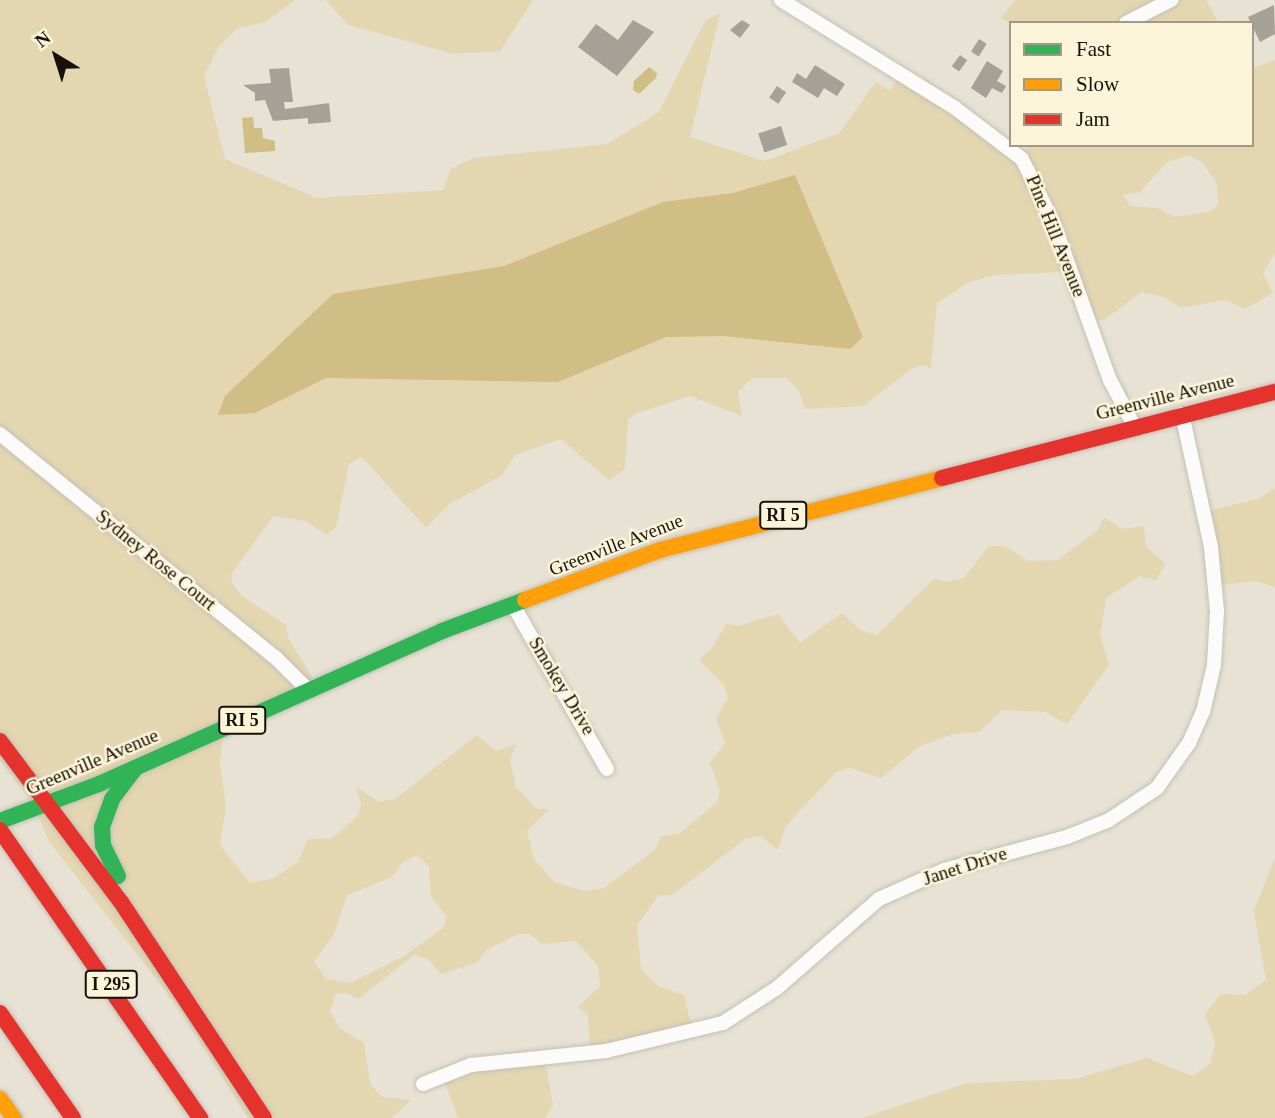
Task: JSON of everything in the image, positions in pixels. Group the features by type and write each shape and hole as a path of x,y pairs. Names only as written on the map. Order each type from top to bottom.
{"main road":[{"name":"Greenville Avenue","path":"0,821 51,804 308,690 513,605 700,536 1275,392"},
{"path":"0,741 51,804 158,955 264,1118"},
{"path":"135,768 107,810 103,845 144,915 158,955"},
{"name":"I 295","path":"0,830 200,1118"},
{"path":"0,1013 73,1118"},
{"path":"0,1099 14,1118"}],"street":[{"name":"Pine Hill Avenue","path":"781,0 1009,143"},
{"path":"1130,21 1171,0"},
{"name":"Pine Hill Avenue","path":"1023,152 1054,224 1110,380 1133,426"},
{"name":"Janet Drive","path":"423,1084 471,1065 606,1051 723,1023 777,988 879,899 944,870 1067,837 1109,820 1157,788 1189,743 1203,712 1214,665 1217,611 1211,547 1182,414"},
{"name":"Sydney Rose Court","path":"0,434 276,657 308,690"},
{"name":"Smokey Drive","path":"513,605 607,769"}],"shaded area":[{"path":"0,0 295,0 267,21 237,29 219,46 204,76 225,159 317,198 443,190 451,169 474,158 607,144 659,112 705,21 720,13 690,137 765,161 839,133 876,82 890,91 897,80 1020,151 1026,152 1027,147 1254,147 1254,68 1275,60 1275,253 1263,273 1273,293 1245,309 1226,300 1181,308 1164,297 1141,292 1106,319 1090,322 1069,276 1060,272 995,275 969,282 937,303 931,368 921,365 910,370 863,406 805,409 799,391 786,378 752,378 738,392 742,416 690,396 635,414 628,420 625,469 609,480 561,439 515,455 502,475 448,505 426,528 362,457 349,464 336,527 326,535 306,521 273,516 231,575 232,583 242,596 286,625 288,638 323,694 223,737 220,762 226,806 220,845 250,883 274,878 298,862 308,839 332,838 358,816 361,804 356,787 380,802 395,799 477,735 496,751 516,744 510,761 516,787 537,809 549,809 527,831 534,859 554,882 585,891 604,888 655,850 661,836 679,834 717,802 720,790 710,763 725,743 716,719 728,698 724,685 699,660 713,647 726,624 738,626 778,614 800,643 842,613 860,630 877,635 935,578 944,582 964,578 989,546 1004,546 1029,561 1058,560 1098,530 1104,517 1122,529 1144,526 1146,546 1165,564 1156,580 1140,576 1106,598 1100,635 1109,665 1067,724 1045,712 1002,710 979,732 953,734 920,746 881,778 850,768 836,772 785,827 778,850 760,836 745,839 672,895 659,895 637,925 641,969 658,986 684,995 694,1037 637,1051 590,1054 588,1015 578,1007 600,986 598,966 576,941 542,944 530,934 518,934 486,950 478,962 442,974 428,959 414,955 358,999 347,993 336,994 330,1011 340,1028 364,1043 370,1084 382,1097 411,1100 392,1118 248,1118 178,1007 48,840 32,801 0,760","holes":["1188,155 1202,162 1217,184 1218,205 1208,212 1175,217 1158,208 1130,206 1123,195 1140,192 1167,162","417,855 429,866 431,896 447,917 443,928 406,955 350,983 326,979 314,961 334,934 347,895 392,877 402,863"]},
{"path":"326,0 533,0 500,51 454,54 348,25"},
{"path":"1016,0 1206,0 1218,21 1009,23 1001,18"},
{"path":"649,67 657,73 656,78 639,94 633,90 634,81"},
{"path":"253,117 254,128 262,128 263,138 275,141 275,151 245,153 242,118"},
{"path":"795,175 863,337 850,349 723,336 666,337 558,382 326,378 255,413 218,415 225,396 333,294 504,266 663,202 733,193"},
{"path":"1275,488 1275,587 1255,581 1220,585 1207,511 1258,499"},
{"path":"1275,857 1275,1118 862,1118 967,1083 1075,1079 1147,1058 1192,1076 1211,1063 1215,1041 1205,1014 1221,994 1245,995 1266,980 1254,911"},
{"path":"545,1062 553,1105 545,1118 458,1118 445,1083 485,1069"}],"building":[{"path":"1274,5 1275,34 1260,42 1254,30 1254,21 1250,21 1248,17"},
{"path":"633,20 654,32 617,76 578,47 596,24 618,40"},
{"path":"742,20 750,25 740,38 730,30"},
{"path":"979,39 987,44 979,56 971,52"},
{"path":"960,55 967,60 959,72 952,66"},
{"path":"987,61 1003,71 997,81 1006,86 1002,93 992,88 986,98 971,88"},
{"path":"815,65 845,84 837,96 824,88 818,98 792,82 797,73 806,79"},
{"path":"289,68 293,102 284,102 285,109 329,103 331,122 308,124 308,118 273,121 265,100 255,101 255,93 243,85 271,83 269,69"},
{"path":"777,86 786,92 778,104 769,98"},
{"path":"781,126 787,145 764,152 758,133"}],"traffic: fast":[{"path":"0,821 99,784 442,631 525,600"},
{"path":"118,876 103,845 102,827 112,799 135,768"}],"traffic: slow":[{"path":"525,600 660,550 942,478"},
{"path":"0,1099 14,1118"}],"traffic: jam":[{"path":"942,478 1275,392"},
{"path":"0,741 121,902 264,1118"},
{"path":"0,830 200,1118"},
{"path":"0,1013 73,1118"}]}
